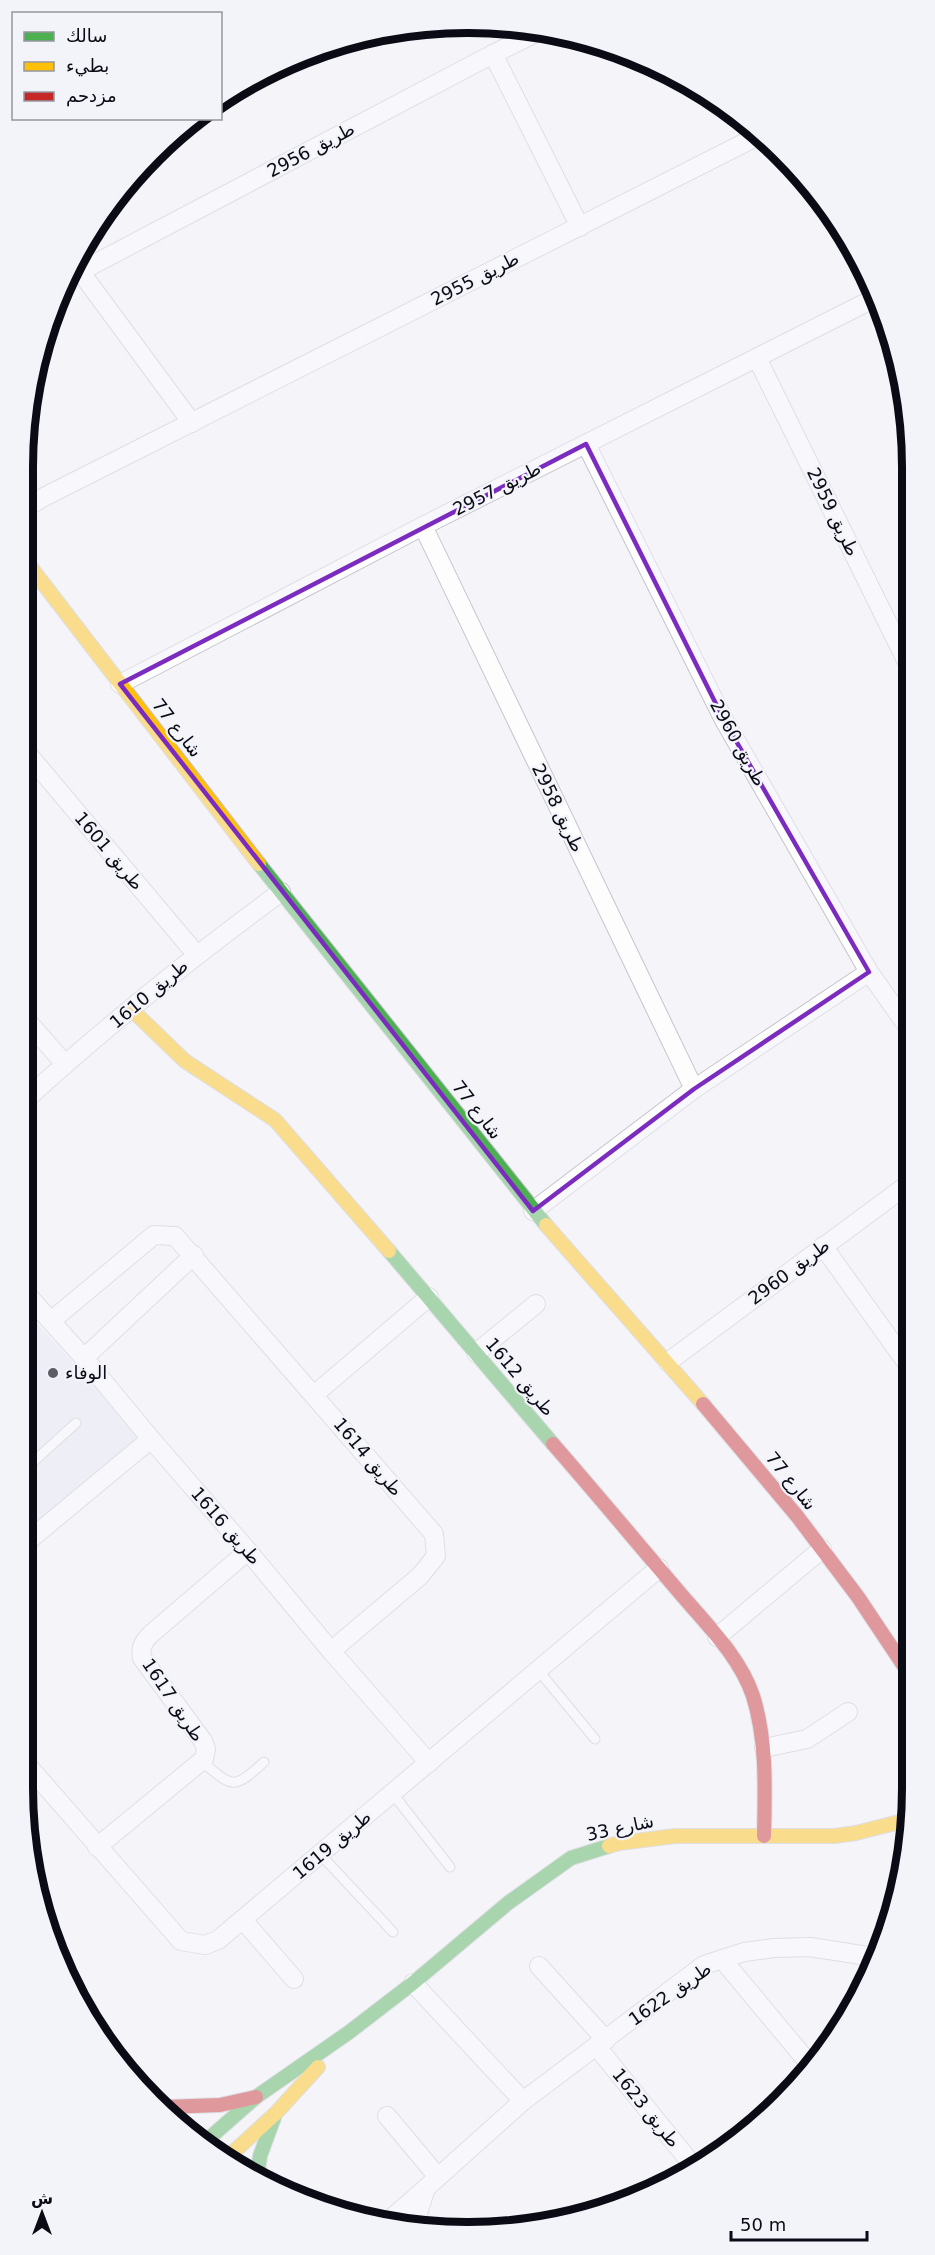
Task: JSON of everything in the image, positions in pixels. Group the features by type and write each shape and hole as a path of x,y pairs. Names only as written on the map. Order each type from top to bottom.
{"street":[{"name":"طريق 2956","path":"84,264 527,37"},
{"path":"493,54 580,226"},
{"name":"طريق 2955","path":"33,504 752,139"},
{"path":"80,270 192,423"},
{"name":"طريق 2957","path":"120,684 423,526 869,301"},
{"name":"طريق 2959","path":"757,358 902,652"},
{"name":"طريق 2960","path":"586,444 724,720 869,972 902,1019"},
{"name":"طريق 2958","path":"423,526 694,1089"},
{"name":"شارع 77","path":"33,570 280,892 533,1211 668,1362 778,1492 858,1597 902,1663"},
{"name":"طريق 1601","path":"33,760 196,954"},
{"name":"طريق 1610","path":"33,1093 196,954 280,892"},
{"path":"533,1211 694,1089 869,972"},
{"name":"طريق 1612","path":"132,1010 185,1061 275,1120 477,1353 717,1637 744,1675 752,1697 764,1748 765,1836"},
{"path":"33,1028 65,1064"},
{"name":"طريق 2960","path":"668,1362 902,1189"},
{"name":"طريق 1614","path":"51,1321 154,1235 176,1236 434,1534 436,1557 420,1576 331,1652"},
{"path":"823,1246 902,1355"},
{"path":"84,1358 194,1255"},
{"path":"315,1395 429,1297"},
{"name":"طريق 1616","path":"33,1301 248,1551 331,1652 429,1763"},
{"path":"477,1353 536,1304"},
{"path":"33,1538 151,1439"},
{"path":"717,1637 822,1549"},
{"name":"طريق 1617","path":"97,1847 204,1759 206,1749 203,1741 142,1658 141,1650 144,1641 151,1634 248,1551"},
{"name":"طريق 1619","path":"33,1773 181,1941 205,1945 218,1940 243,1920 659,1568"},
{"path":"764,1748 807,1739 848,1712"},
{"name":"شارع 33","path":"887,1825 901,1815"},
{"name":"شارع 33","path":"210,2137 256,2097 348,2033 413,1983 508,1903 572,1858 619,1843 675,1836 845,1835 900,1822"},
{"path":"243,1920 294,1979"},
{"name":"طريق 1622","path":"394,2216 523,2101 704,1965 744,1952 764,1949 810,1947 868,1957"},
{"path":"722,1959 806,2060"},
{"name":"طريق 1623","path":"539,1966 690,2161"},
{"path":"413,1983 523,2101"},
{"name":"شارع 33","path":"232,2153 276,2113 348,2033"},
{"path":"173,2107 220,2105 256,2097"},
{"path":"258,2168 260,2156 276,2113"},
{"path":"387,2116 432,2182 417,2216 418,2219"}],"lane":[{"path":"33,1462 76,1423"},
{"path":"538,1670 595,1739"},
{"path":"201,1761 222,1780 230,1782 241,1782 264,1762"},
{"path":"393,1794 450,1867"},
{"path":"321,1854 393,1932"}],"highlighted area":[{"path":"586,444 724,720 869,972 694,1089 533,1211 120,684"}],"shaded area":[{"name":"الوفاء","path":"33,1319 143,1439 33,1532"}],"traffic: fast":[{"path":"259,864 546,1225"},
{"path":"389,1251 553,1444"},
{"path":"210,2137 256,2097 348,2033 413,1983 508,1903 571,1858 609,1846"},
{"path":"258,2168 260,2156 274,2118"}],"traffic: slow":[{"path":"33,570 259,864"},
{"path":"132,1010 185,1061 275,1120 389,1251"},
{"path":"546,1225 703,1404"},
{"path":"609,1846 675,1836 834,1836 900,1822"},
{"path":"232,2153 276,2113 318,2067"}],"traffic: jam":[{"path":"703,1404 797,1516 858,1597 902,1663"},
{"path":"553,1444 719,1638 739,1666 753,1696 761,1730 765,1783 764,1836"},
{"path":"173,2107 220,2105 256,2097"}],"place":[{"name":"الوفاء","path":"53,1373"}]}
